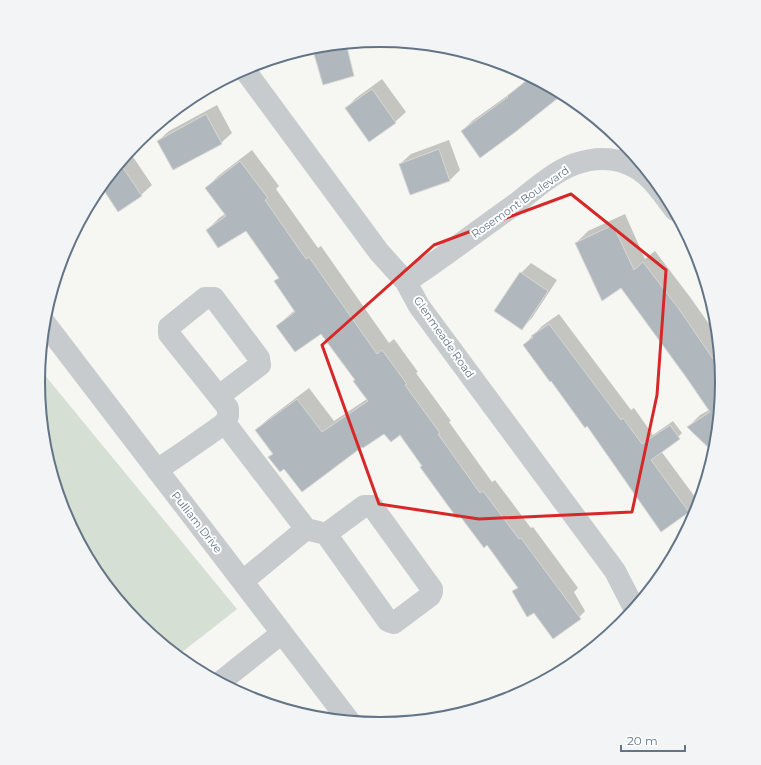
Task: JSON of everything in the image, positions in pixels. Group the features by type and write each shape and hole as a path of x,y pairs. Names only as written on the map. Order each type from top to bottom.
{"street":[{"name":"Glenmeade Road","path":"248,75 379,252 406,282 419,306 615,571 632,605"},
{"name":"Rosemont Boulevard","path":"406,282 549,179 573,165 591,160 614,160 628,164 642,172"},
{"name":"Pulliam Drive","path":"49,329 345,716"},
{"path":"157,470 224,423 228,416 228,408 219,396"},
{"path":"224,423 316,531 388,621 394,622 430,596 432,592 432,589 372,506 364,506 316,531 243,581"},
{"path":"224,679 282,633"}],"highlighted area":[{"path":"571,194 666,270 657,395 632,512 479,519 379,504 322,345 434,245"}],"shaded area":[{"path":"45,376 237,609 181,653 143,620 114,587 90,550 80,531 56,469 48,426"}],"building":[{"path":"347,49 354,76 323,85 314,53"},
{"path":"526,81 558,98 480,158 461,131 508,97 507,96"},
{"path":"372,89 396,123 369,142 345,108"},
{"path":"206,114 222,144 173,170 157,141"},
{"path":"439,149 450,181 410,195 399,164"},
{"path":"240,161 268,198 265,200 306,259 309,257 377,354 382,350 407,384 405,385 440,433 438,434 480,493 483,491 519,539 521,538 581,619 553,639 534,613 527,617 512,591 518,588 487,545 484,548 460,516 457,518 420,467 422,466 400,435 391,442 384,434 363,448 362,447 302,492 284,469 280,472 268,457 273,454 255,430 297,399 322,432 368,401 353,381 355,380 321,334 295,352 276,326 295,312 274,281 279,278 246,231 218,248 206,230 226,216 205,188"},
{"path":"123,167 142,196 118,212 105,192"},
{"path":"613,225 634,270 643,262 679,309 715,362 715,404 710,449 687,427 710,412 621,288 602,301 575,243"},
{"path":"520,272 548,291 522,330 494,311"},
{"path":"549,324 621,420 623,418 642,444 670,425 680,439 651,460 689,512 661,532 587,426 585,428 523,345 533,337 531,336"}]}
